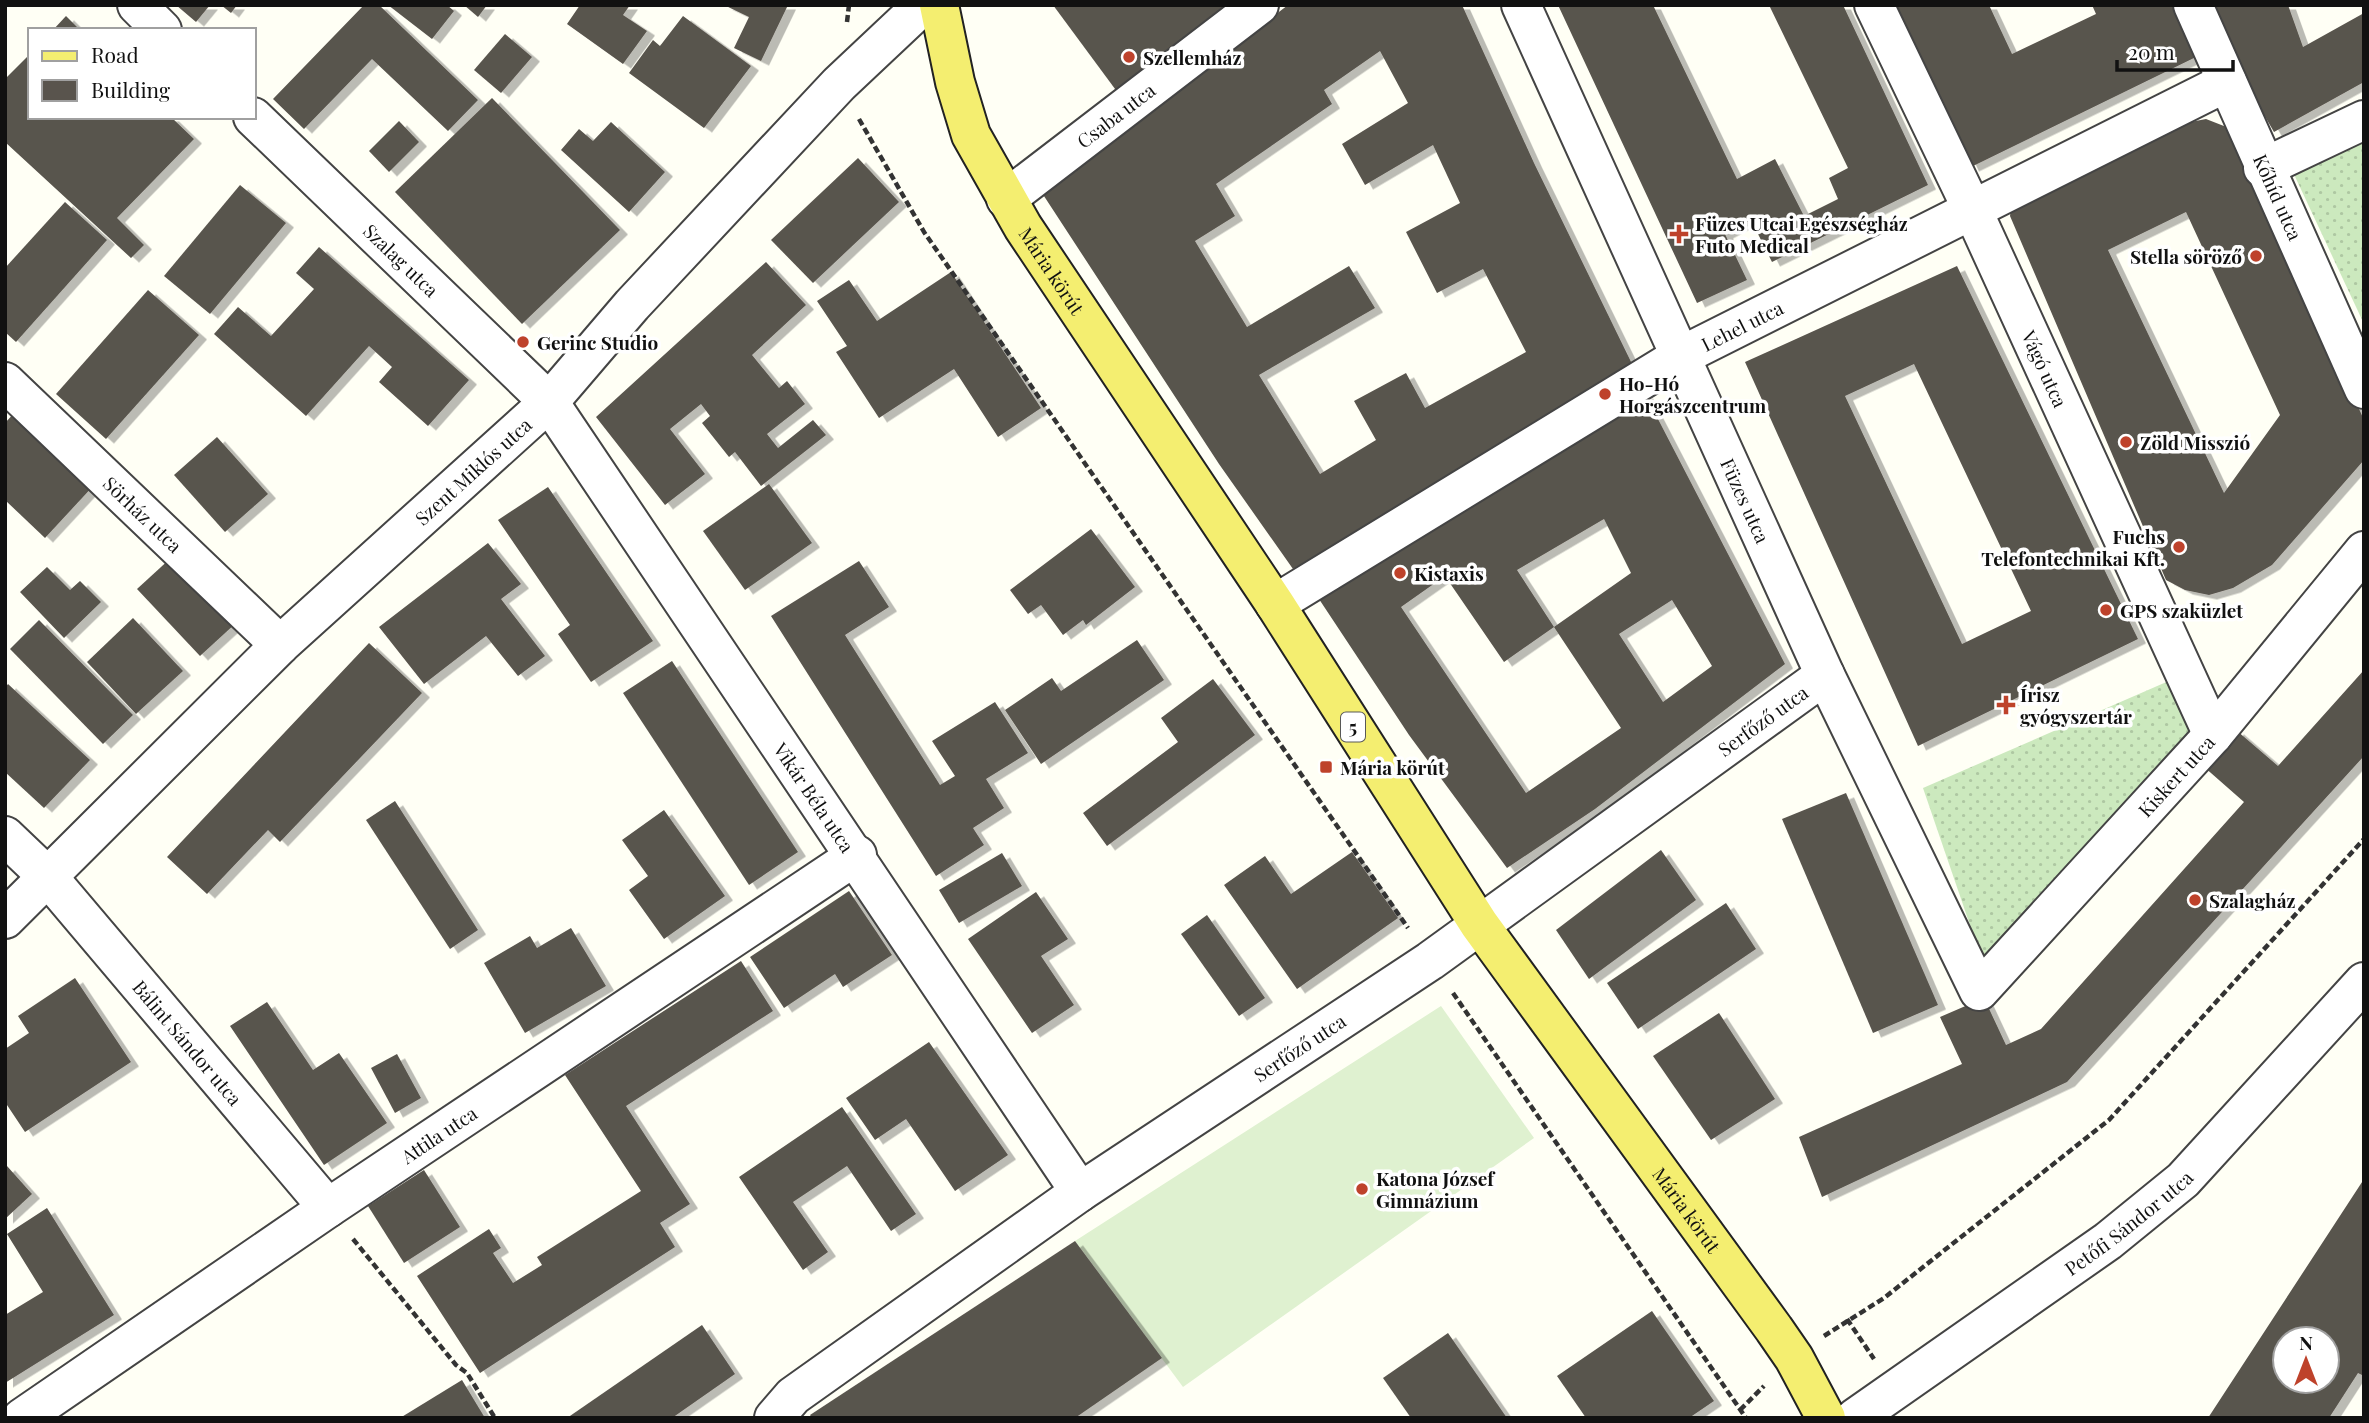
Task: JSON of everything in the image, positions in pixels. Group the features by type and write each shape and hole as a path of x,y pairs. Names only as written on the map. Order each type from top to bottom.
{"main road":[{"name":"Mária körút","path":"939,5 955,82 971,135 1006,200 1275,604 1479,924 1781,1338 1826,1418"}],"street":[{"path":"137,5 160,28"},
{"name":"Szent Miklós utca","path":"5,919 279,645 549,402 632,306 839,84 923,5"},
{"name":"Csaba utca","path":"1006,200 1259,5"},
{"name":"Füzes utca","path":"1521,5 1825,675 1979,991"},
{"name":"Vágó utca","path":"1874,5 1972,209 2213,735"},
{"name":"Kőhíd utca","path":"2193,5 2263,168 2364,389"},
{"name":"Lehel utca","path":"1275,604 1679,356 2227,82"},
{"name":"Szalag utca","path":"255,119 549,402"},
{"path":"2263,168 2364,120"},
{"name":"Sörház utca","path":"5,382 279,645"},
{"name":"Vikár Béla utca","path":"549,402 857,855 1080,1192"},
{"name":"Kiskert utca","path":"1979,991 2213,735 2364,551"},
{"name":"Serfőző utca","path":"774,1418 793,1396 1080,1192 1430,961 1825,675"},
{"name":"Bálint Sándor utca","path":"5,836 48,877 328,1208"},
{"name":"Attila utca","path":"22,1418 328,1208 857,855"},
{"name":"Petőfi Sándor utca","path":"1855,1418 2108,1241 2183,1180 2364,982"}],"path":[{"path":"849,5 839,84 924,232 1745,1418"},
{"path":"1847,1319 1884,1298 2109,1120 2364,839"},
{"path":"328,1208 456,1365 467,1373 495,1418"}],"green space":[{"path":"2364,135 2364,324 2291,168"},
{"path":"2171,680 2194,732 1984,966 1923,788"},
{"path":"1441,1006 1534,1138 1183,1387 1075,1241"}],"building":[{"path":"176,5 210,5 196,22"},
{"path":"221,5 237,5 231,13"},
{"path":"364,5 379,5 478,100 448,131 372,59 304,129 273,99"},
{"path":"388,5 447,5 454,11 432,39"},
{"path":"464,5 487,5 478,17"},
{"path":"580,5 630,5 623,15 647,31 623,64 567,24"},
{"path":"724,5 788,5 761,61 734,48 749,17"},
{"name":"Szellemház","path":"1053,5 1235,5 1118,93"},
{"path":"1288,5 1462,5 1534,163 1634,368 1293,569 1219,464 1042,193","holes":["1380,51 1408,103 1342,144 1365,185 1433,145 1460,203 1406,232 1437,293 1483,269 1526,352 1425,408 1406,373 1354,401 1376,440 1320,474 1259,375 1375,308 1349,266 1247,327 1195,241 1235,216 1216,184 1332,104 1324,90"]},
{"path":"1558,5 1653,5 1737,179 1775,159 1804,216 1838,199 1829,178 1848,168 1769,5 1843,5 1928,185 1772,262 1751,220 1725,234 1747,280 1697,303"},
{"path":"1895,5 1989,5 2012,54 2096,14 2092,5 2175,5 2198,56 1971,167"},
{"path":"2209,5 2288,5 2303,47 2364,13 2364,82 2274,132 2231,58"},
{"path":"66,16 78,28 55,28"},
{"path":"683,16 751,66 704,128 629,73 653,40 660,46"},
{"path":"505,34 532,57 501,93 474,70"},
{"path":"28,56 28,119 173,119 194,139 117,218 144,245 131,258 5,142 5,79"},
{"path":"492,98 620,230 522,324 395,192"},
{"path":"2206,119 2229,128 2241,146 2364,420 2364,460 2272,565 2233,588 2209,595 2185,590 2166,580 2010,216 2012,202 2180,124","holes":["2186,212 2280,415 2224,493 2108,250"]},
{"path":"399,121 419,142 389,172 369,151"},
{"path":"611,122 665,172 629,212 561,150 579,129 593,141"},
{"path":"858,158 899,202 813,283 771,240"},
{"path":"240,185 286,223 210,314 164,276"},
{"path":"65,202 107,240 16,342 5,332 5,268"},
{"path":"319,247 469,380 428,426 379,382 392,367 369,346 306,416 214,334 238,307 271,336 314,289 296,273"},
{"path":"766,262 806,305 752,355 779,388 787,381 805,404 767,434 778,448 813,420 826,435 761,486 735,452 729,457 702,423 710,416 701,404 670,429 705,474 665,505 596,417"},
{"path":"1957,266 2138,639 1918,746 1745,362","holes":["1914,364 2031,611 1962,644 1845,396"]},
{"path":"951,272 1041,408 998,437 954,369 879,418 836,352 847,346 817,301 849,280 877,321"},
{"path":"148,290 199,335 106,439 56,394"},
{"path":"1645,394 1785,664 1595,809 1507,868 1409,735 1317,596","holes":["1604,519 1631,573 1554,627 1517,570","1445,576 1504,662 1554,627 1621,728 1526,793 1401,607","1672,600 1712,666 1663,702 1619,634"]},
{"path":"16,411 95,484 45,538 5,500 5,423"},
{"path":"217,437 268,494 225,532 174,475"},
{"path":"769,484 812,543 745,590 703,531"},
{"path":"548,487 653,641 591,682 558,634 570,625 498,520"},
{"path":"1091,529 1135,587 1086,625 1083,620 1063,635 1041,605 1028,614 1010,590"},
{"path":"488,543 521,584 501,599 545,656 518,676 486,636 424,684 379,627"},
{"path":"173,556 236,623 200,656 137,589"},
{"path":"859,561 889,607 845,635 940,785 955,776 932,741 995,702 1028,753 986,779 1004,808 973,828 984,845 936,876 771,616"},
{"path":"47,567 70,590 80,581 101,602 64,638 20,592"},
{"path":"133,618 183,671 136,714 87,662"},
{"path":"39,620 133,715 103,744 10,649"},
{"path":"1137,640 1164,680 1041,764 1005,710 1052,678 1061,691"},
{"path":"369,643 422,693 280,842 268,830 207,894 167,857"},
{"path":"672,661 798,852 749,885 623,693"},
{"name":"Szalagház","path":"2364,670 2364,756 2067,1082 1822,1197 1799,1137 1962,1064 1940,1017 1984,998 2006,1045 2041,1029 2244,802 2203,766 2236,730 2278,766"},
{"path":"1213,679 1255,735 1107,846 1083,813 1178,742 1161,718"},
{"path":"8,684 90,760 44,808 5,772 5,688"},
{"path":"1846,793 1938,1005 1873,1033 1782,819"},
{"path":"395,801 478,930 450,949 366,820"},
{"path":"664,810 725,896 664,939 629,890 648,876 622,840"},
{"path":"1661,850 1696,900 1589,979 1556,930"},
{"path":"1352,852 1398,918 1297,989 1224,885 1265,856 1291,894"},
{"path":"1002,853 1022,886 959,923 939,890"},
{"path":"849,891 892,955 843,987 835,974 784,1008 750,957"},
{"path":"1036,892 1068,939 1041,956 1074,1005 1032,1033 968,939"},
{"path":"1726,903 1756,949 1638,1029 1607,983"},
{"path":"1207,915 1265,998 1239,1016 1181,934"},
{"path":"571,928 606,986 525,1033 484,963 530,936 537,948"},
{"path":"741,961 773,1011 626,1106 690,1204 660,1223 675,1247 480,1373 417,1276 489,1229 501,1248 493,1253 513,1283 542,1265 537,1257 641,1191 565,1075"},
{"path":"75,978 131,1062 25,1132 5,1102 5,1049 29,1033 18,1016"},
{"path":"267,1002 313,1070 339,1053 387,1123 324,1165 230,1026"},
{"path":"1719,1013 1775,1099 1711,1140 1653,1056"},
{"path":"929,1042 1008,1155 955,1191 906,1119 875,1140 846,1098"},
{"path":"397,1054 421,1098 395,1113 371,1068"},
{"path":"842,1107 916,1214 891,1231 847,1166 793,1202 828,1252 803,1270 739,1177"},
{"path":"7,1166 32,1194 5,1219 5,1168"},
{"path":"424,1170 460,1227 404,1263 368,1206"},
{"path":"2364,1179 2364,1376 2358,1373 2329,1418 2208,1418"},
{"path":"47,1208 114,1315 5,1383 5,1315 43,1292 7,1234"},
{"path":"1075,1241 1162,1358 1075,1418 812,1418 810,1415"},
{"path":"1652,1311 1714,1401 1689,1418 1586,1418 1557,1376"},
{"path":"702,1325 735,1374 672,1418 567,1418"},
{"path":"1448,1333 1507,1418 1411,1418 1383,1378"},
{"path":"462,1380 485,1418 400,1418"}],"place":[{"name":"Szellemház","path":"1129,57"},
{"name":"Füzes Utcai Egészségház Futo Medical","path":"1679,234"},
{"name":"Stella söröző","path":"2256,256"},
{"name":"Gerinc Studio","path":"523,342"},
{"name":"Ho-Hó Horgászcentrum","path":"1605,394"},
{"name":"Zöld Misszió","path":"2126,442"},
{"name":"Fuchs Telefontechnikai Kft.","path":"2179,547"},
{"name":"Kistaxis","path":"1400,573"},
{"name":"GPS szaküzlet","path":"2106,610"},
{"name":"Írisz gyógyszertár","path":"2006,705"},
{"name":"Mária körút","path":"1326,767"},
{"name":"Szalagház","path":"2195,900"},
{"name":"Katona József Gimnázium","path":"1362,1189"}]}
